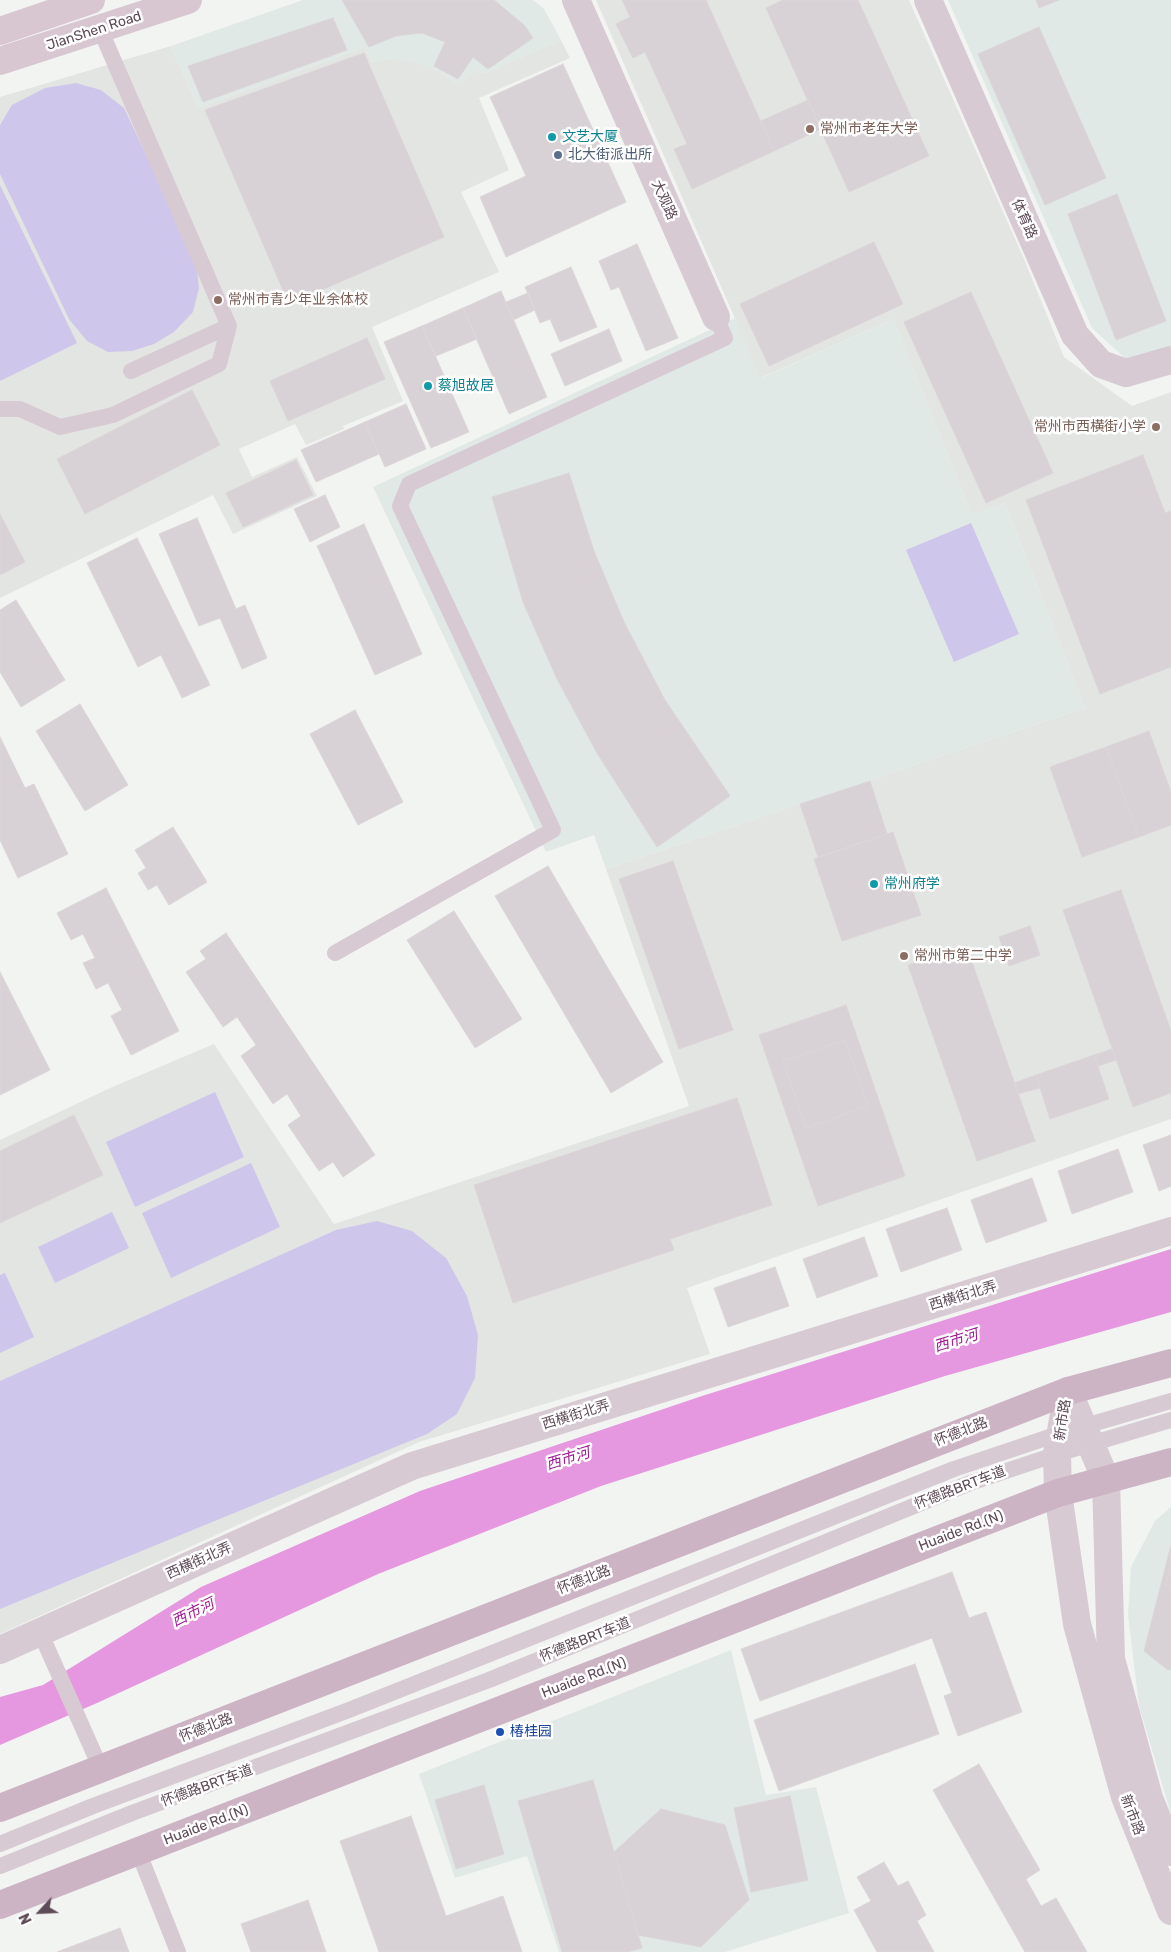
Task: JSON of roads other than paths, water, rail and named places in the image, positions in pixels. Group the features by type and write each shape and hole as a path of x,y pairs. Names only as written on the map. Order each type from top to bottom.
{"main road":[{"path":"0,31 91,0"},
{"name":"JianShen Road","path":"0,61 188,0"},
{"name":"怀德北路","path":"0,1808 1068,1391 1171,1363"},
{"name":"Huaide Rd.(N)","path":"0,1905 1058,1493 1171,1462"}],"street":[{"name":"大观路","path":"576,0 716,317"},
{"name":"体育路","path":"928,0 1075,335 1101,364 1126,373 1171,360"},
{"name":"西横街北弄","path":"0,1650 412,1466 1171,1231"},
{"name":"新市路","path":"1068,1391 1073,1439 1058,1493 1077,1624 1125,1797 1171,1911"},
{"name":"新市路","path":"1073,1439 1106,1480 1111,1659 1149,1798 1171,1852"}],"lane":[{"path":"0,409 20,409 60,427 113,416 220,364 229,326 100,29"},
{"path":"335,953 553,830 400,506 408,484 725,338 716,317"},
{"path":"131,371 229,326"},
{"name":"怀德路BRT车道","path":"0,1866 132,1813 489,1680 1073,1439 1171,1401"},
{"name":"怀德路BRT车道","path":"0,1844 93,1806 349,1710 954,1470 1073,1439 1171,1420"},
{"path":"40,1632 101,1769"},
{"path":"138,1851 178,1952"}],"water":[{"name":"西市河","path":"1171,1249 1171,1312 945,1376 601,1486 378,1574 97,1703 0,1745 0,1697 43,1685 201,1587 420,1491 702,1396"}],"place":[{"name":"常州市老年大学","path":"810,129"},
{"name":"文艺大厦","path":"552,137"},
{"name":"北大街派出所","path":"558,155"},
{"name":"常州市青少年业余体校","path":"218,300"},
{"name":"蔡旭故居","path":"428,386"},
{"name":"常州市西横街小学","path":"1156,427"},
{"name":"常州府学","path":"874,884"},
{"name":"常州市第二中学","path":"904,956"},
{"name":"椿桂园","path":"500,1732"}]}
